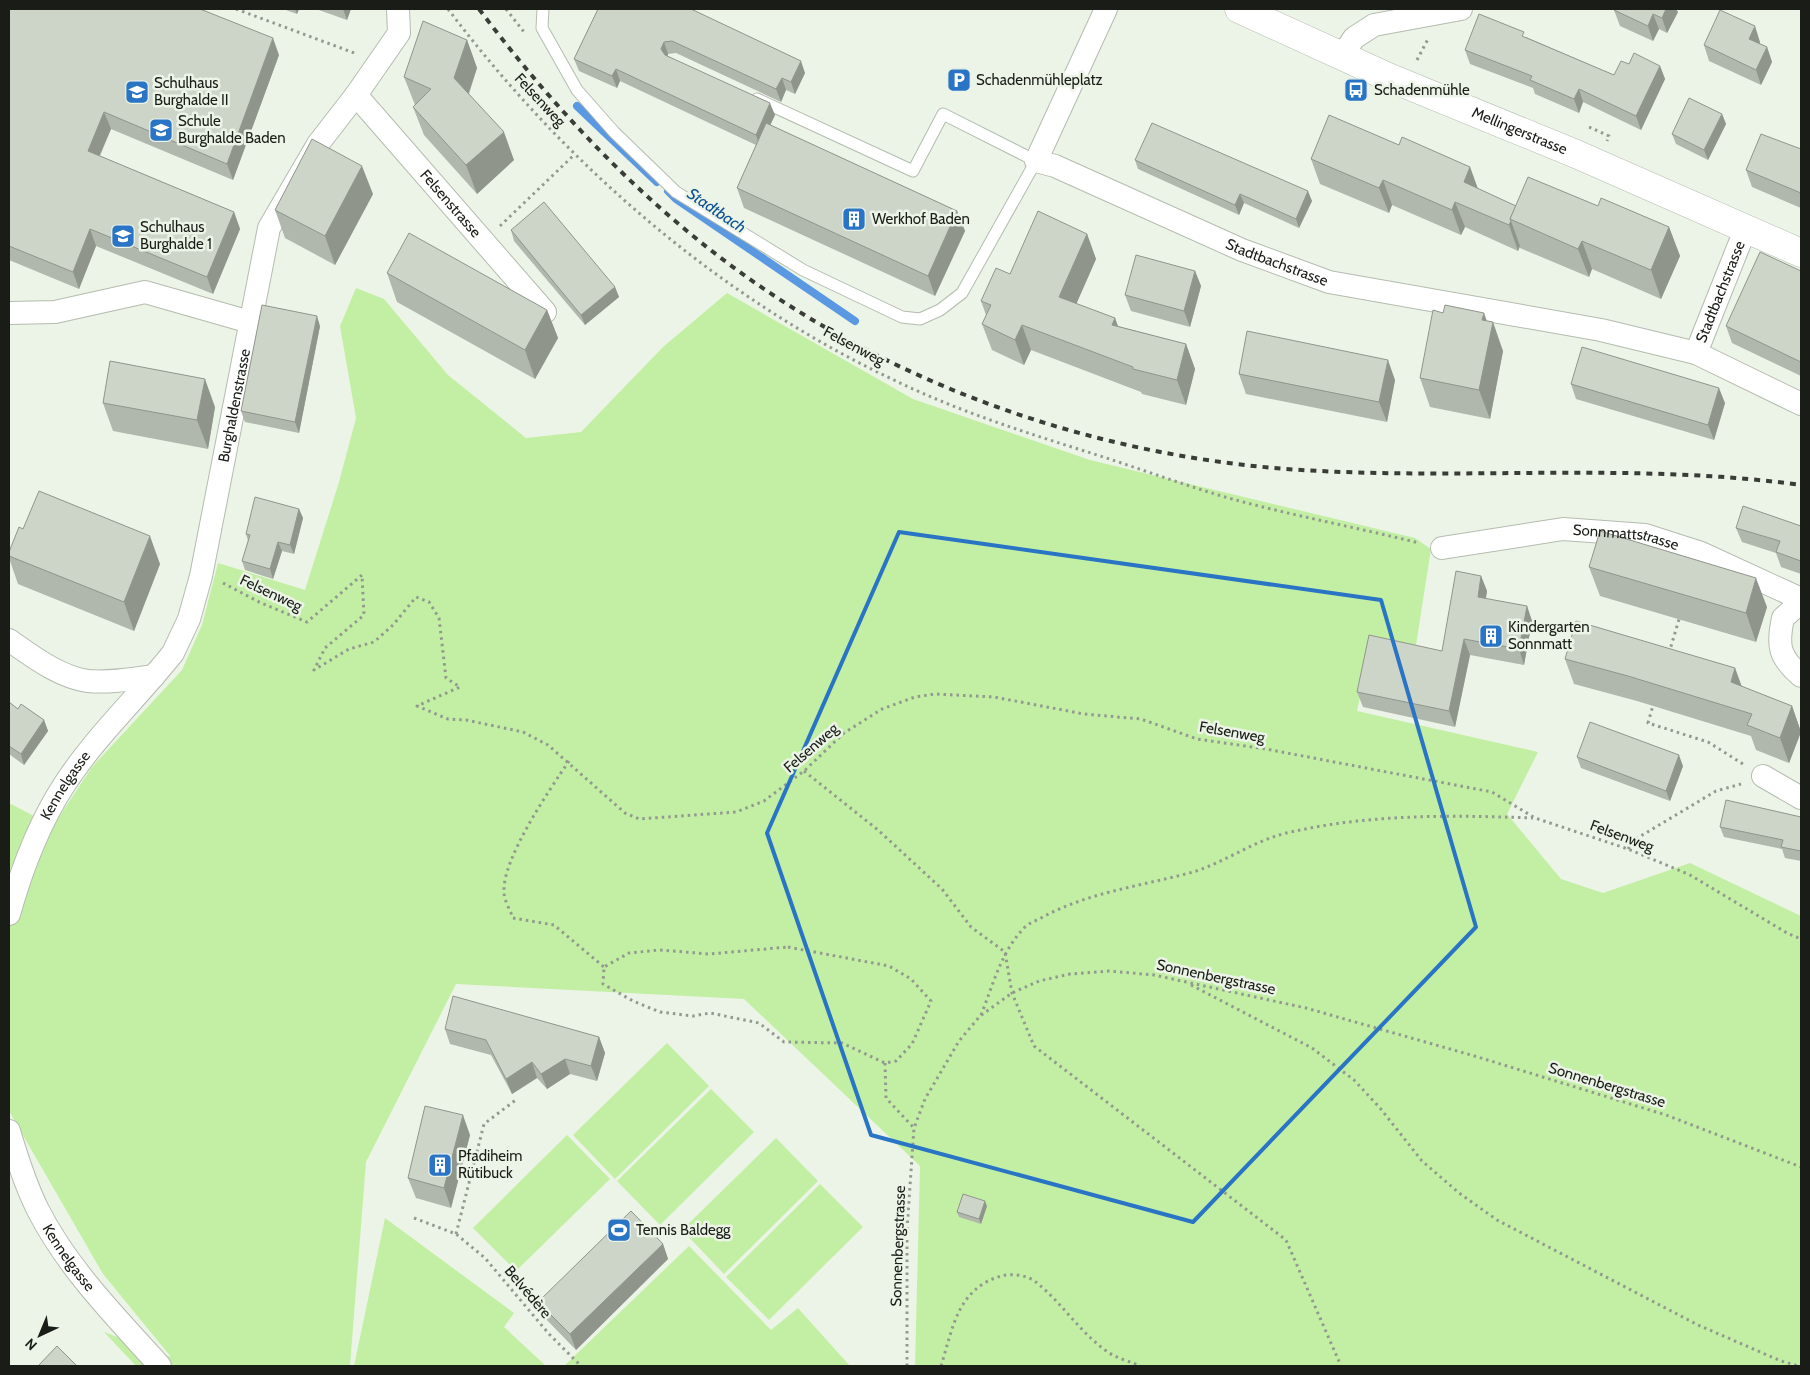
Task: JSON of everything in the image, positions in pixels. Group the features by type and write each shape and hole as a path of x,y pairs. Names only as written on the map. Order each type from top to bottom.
{"main road":[{"name":"Mellingerstrasse","path":"1239,9 1342,56 1576,154 1745,230 1801,252"}],"street":[{"name":"Burghaldenstrasse","path":"154,676 173,653 182,637 201,576 269,228 318,144 356,95 399,33 398,9"},
{"path":"1036,161 1106,9"},
{"path":"1342,56 1354,38 1374,25 1461,9"},
{"name":"Felsenstrasse","path":"356,95 545,312"},
{"name":"Stadtbachstrasse","path":"1036,161 1055,166 1242,250 1329,282 1602,330 1696,353 1801,404"},
{"name":"Stadtbachstrasse","path":"1696,353 1745,230"},
{"path":"9,314 55,312 145,292 250,322"},
{"name":"Sonnmattstrasse","path":"1442,548 1563,529 1645,535 1701,553 1801,600 1783,618 1779,648 1790,666 1801,676"},
{"path":"9,640 40,660 75,678 103,681 154,676"},
{"name":"Kennelgasse","path":"9,914 33,841 64,784 91,748 154,676"},
{"path":"1762,776 1801,798"},
{"name":"Kennelgasse","path":"9,1131 25,1181 49,1230 86,1282 160,1366"}],"lane":[{"path":"543,9 542,28 577,90 614,132 676,192 803,270 902,317 920,319 940,310 962,293 1036,161 943,114 913,171 744,93"}],"path":[{"path":"236,9 379,62"},
{"name":"Felsenweg","path":"448,9 488,62 575,154 648,221 724,280 804,332 894,381 950,406 1007,426 1225,497 1442,548"},
{"path":"507,9 516,23"},
{"path":"1415,63 1427,40"},
{"path":"484,242 575,154"},
{"name":"Felsenweg","path":"201,576 221,582 262,603 308,622 362,575 364,615 324,648 314,670 349,649 374,642 393,625 416,597 429,602 439,618 446,678 460,687 417,706 448,719 466,720 523,732 548,745 569,761 625,813 639,819 652,820 736,812 750,808 764,801 804,771 844,733 882,709 915,697 958,693 994,696 1084,714 1141,719 1196,739 1266,749 1492,792 1535,818 1628,849 1690,875 1787,933 1801,939"},
{"path":"1668,658 1681,611"},
{"path":"1628,849 1634,840 1716,791 1756,781 1762,776 1708,742 1648,723 1656,695"},
{"path":"569,761 552,786 507,867 504,894 513,918 554,925 604,967"},
{"path":"804,771 878,830 942,889 971,927 1006,952 1012,994 1034,1046 1286,1240 1341,1366"},
{"path":"980,1016 1006,952 1026,926 1074,902 1194,871 1289,832 1346,823 1402,818 1457,816 1535,818"},
{"path":"788,947 889,966 911,978 931,1001 912,1044 896,1062 885,1063 842,1043 784,1042 759,1023 710,1013 693,1016 660,1012 633,1001 603,984 604,967 629,953 660,950 709,954 788,947"},
{"name":"Sonnenbergstrasse","path":"907,1366 907,1229 914,1128 925,1099 943,1065 959,1041 980,1016 1012,994 1040,981 1070,974 1109,971 1154,975 1306,1008 1478,1057 1666,1116 1801,1168"},
{"path":"1185,982 1312,1048 1354,1080 1380,1108 1422,1161 1459,1193 1497,1220 1698,1325 1781,1361 1800,1366"},
{"path":"885,1063 886,1098 914,1128"},
{"path":"456,1234 484,1124 517,1099"},
{"name":"Belvédère","path":"414,1218 456,1234 485,1258 549,1334 581,1366"},
{"path":"941,1366 956,1316 971,1291 989,1280 1012,1274 1036,1281 1086,1335 1107,1352 1140,1366"}],"highlighted area":[{"path":"899,532 1381,600 1476,927 1193,1222 871,1135 767,833"}],"green space":[{"path":"356,288 384,299 448,375 526,438 581,432 663,347 727,293 913,399 1090,460 1415,538 1431,549 1416,645 1372,639 1357,711 1538,752 1507,814 1561,879 1603,893 1690,863 1801,916 1801,1366 915,1366 920,1166 744,999 456,984 366,1162 350,1366 136,1366 104,1332 171,1357 103,1274 9,1111 9,803 53,826 92,767 182,670 202,625 218,563 305,590 339,482 356,418 340,326"},
{"path":"667,1043 709,1086 615,1179 573,1135"},
{"path":"711,1089 754,1132 660,1225 617,1181"},
{"path":"567,1135 610,1179 516,1271 473,1228"},
{"path":"776,1138 818,1181 724,1274 682,1230"},
{"path":"820,1184 863,1227 769,1320 726,1277"},
{"path":"385,1218 514,1313 504,1327 546,1366 354,1366"},
{"path":"689,1246 771,1330 798,1308 850,1366 564,1366"}],"building":[{"name":"Schulhaus Burghalde II","path":"9,9 200,9 273,38 227,164 104,112 88,151 234,212 207,277 90,229 73,272 9,246"},
{"path":"598,9 691,9 801,61 791,82 782,78 776,89 672,41 664,42 661,49 665,55 770,103 756,135 616,69 612,76 574,59"},
{"path":"1615,9 1666,9 1662,18 1653,14 1648,26"},
{"path":"1720,10 1755,26 1749,39 1767,47 1756,70 1704,45"},
{"path":"1479,14 1524,32 1522,36 1614,75 1621,61 1629,64 1634,53 1660,66 1636,116 1579,89 1574,99 1530,80 1532,76 1465,50"},
{"path":"423,21 467,40 454,78 504,132 466,165 413,107 431,89 404,77"},
{"path":"1689,98 1722,114 1704,150 1672,134"},
{"path":"1329,115 1399,145 1402,137 1470,167 1464,182 1516,206 1509,225 1455,202 1452,210 1383,180 1379,188 1311,159"},
{"name":"Werkhof Baden","path":"766,123 957,211 928,276 737,188"},
{"path":"1152,123 1308,191 1296,219 1240,194 1235,205 1135,160"},
{"path":"1761,134 1801,149 1801,193 1746,170"},
{"path":"312,139 362,166 325,236 275,210"},
{"path":"1528,177 1598,206 1601,198 1669,227 1651,270 1582,241 1578,249 1510,219"},
{"path":"544,202 615,287 581,315 511,230"},
{"path":"1038,211 1087,234 1059,297 1115,318 1112,325 1186,344 1177,380 1133,369 1133,367 1022,325 1015,340 982,324 991,305 981,301 996,268 1010,274"},
{"path":"409,233 547,310 525,350 387,273"},
{"path":"1760,252 1801,271 1801,362 1726,326"},
{"path":"1136,255 1195,271 1184,311 1125,295"},
{"path":"262,305 317,316 295,422 241,411"},
{"path":"1445,305 1484,313 1482,320 1493,322 1479,390 1420,378 1433,310 1443,313"},
{"path":"1247,331 1388,360 1379,402 1239,374"},
{"path":"1582,347 1719,388 1708,425 1571,384"},
{"path":"110,361 205,379 197,420 103,403"},
{"path":"39,491 150,536 124,602 9,556 19,527 23,529"},
{"path":"255,497 299,509 290,545 278,542 270,569 242,561 250,535 246,534"},
{"path":"1743,506 1801,526 1801,561 1776,552 1780,541 1736,528"},
{"path":"1600,531 1756,578 1746,613 1589,567"},
{"path":"1456,571 1481,576 1478,597 1527,606 1519,649 1464,639 1449,711 1357,692 1369,635 1442,651"},
{"path":"1576,621 1735,668 1731,682 1792,706 1780,738 1747,725 1752,714 1565,659"},
{"path":"9,702 18,709 21,704 44,720 21,754 9,746"},
{"path":"1590,722 1679,755 1666,791 1577,757"},
{"path":"1726,800 1801,817 1801,851 1781,847 1783,840 1720,827"},
{"path":"453,996 599,1037 591,1066 565,1059 541,1074 532,1062 506,1079 486,1040 445,1029"},
{"path":"425,1106 463,1115 444,1188 408,1178"},
{"path":"963,1194 985,1201 979,1219 957,1212"},
{"path":"631,1211 663,1244 570,1334 538,1302"},
{"path":"57,1346 77,1366 38,1366"}],"waterway":[{"name":"Stadtbach","path":"577,106 657,182"},
{"name":"Stadtbach","path":"668,191 676,199 855,321"}],"railway":[{"path":"479,9 528,71 581,131 637,187 698,240 766,290 837,334 912,372 991,405 1071,431 1153,451 1236,464 1320,471 1380,473 1621,473 1681,475 1741,478 1801,485"}],"place":[{"name":"Schadenmühleplatz","path":"959,80"},
{"name":"Schadenmühle","path":"1356,90"},
{"name":"Schulhaus Burghalde II","path":"137,92"},
{"name":"Schule Burghalde Baden","path":"161,130"},
{"name":"Werkhof Baden","path":"854,219"},
{"name":"Schulhaus Burghalde 1","path":"123,236"},
{"name":"Kindergarten Sonnmatt","path":"1491,636"},
{"name":"Pfadiheim Rütibuck","path":"440,1165"},
{"name":"Tennis Baldegg","path":"619,1230"}]}
